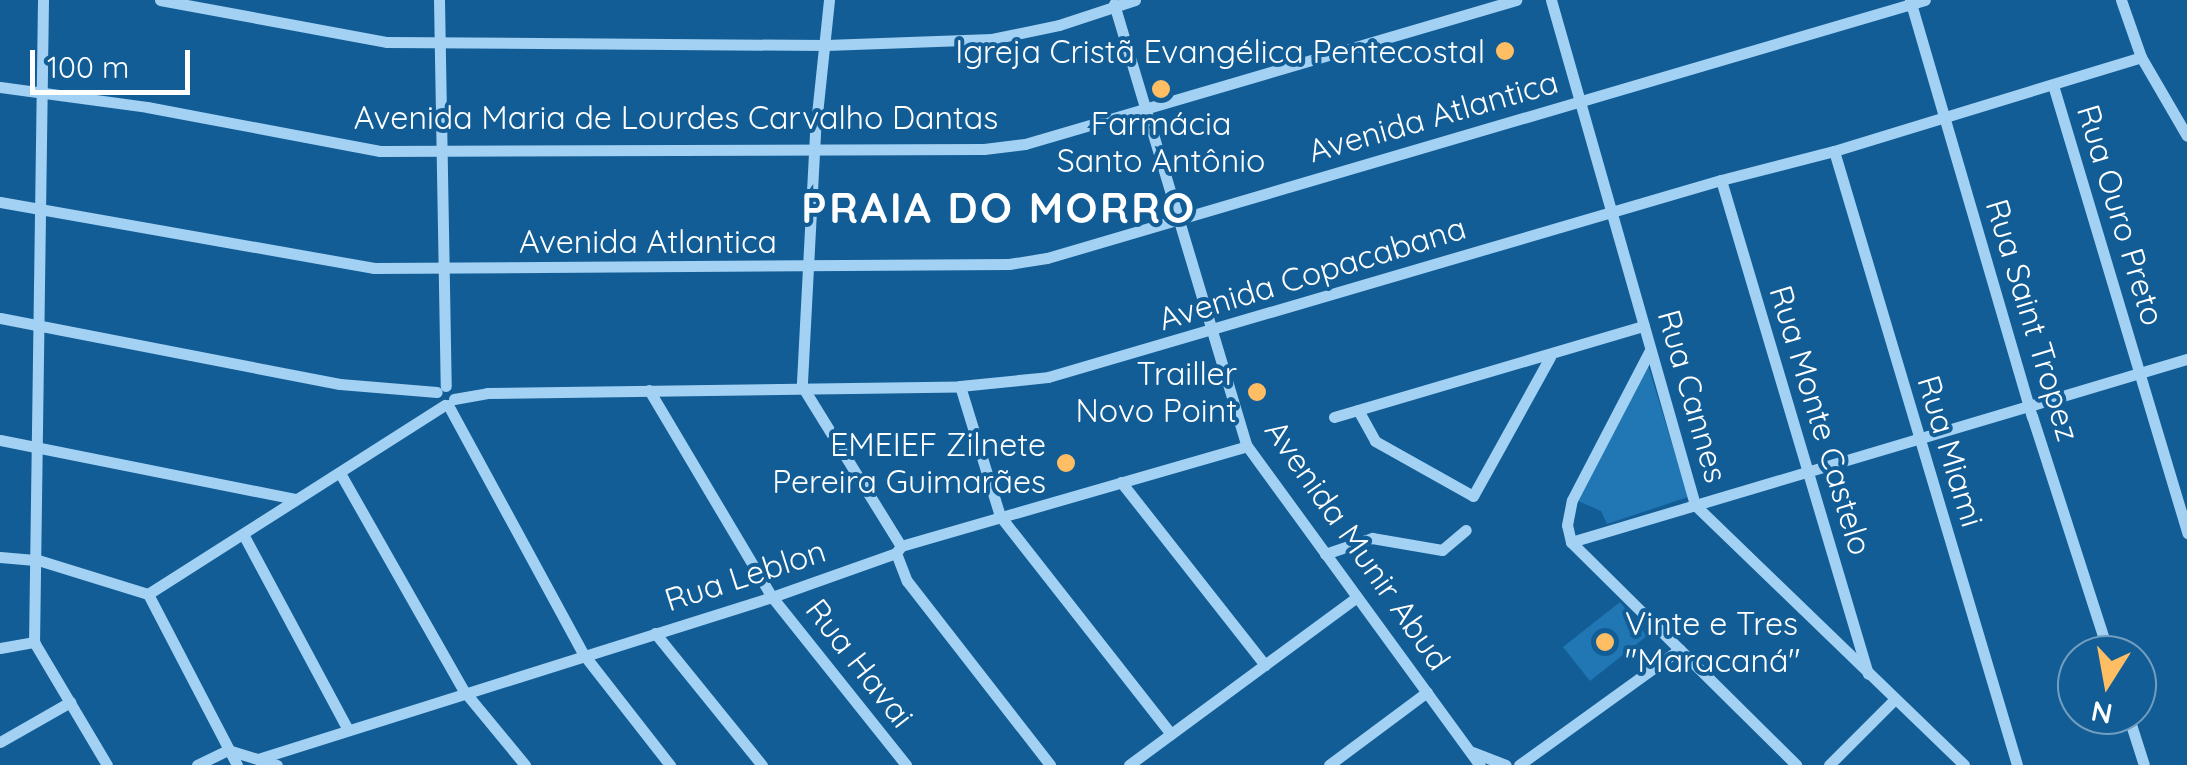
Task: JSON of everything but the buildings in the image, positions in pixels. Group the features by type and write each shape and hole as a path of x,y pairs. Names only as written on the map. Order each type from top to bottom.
{"street":[{"path":"43,0 34,642 107,765"},
{"path":"160,0 387,42 438,45 826,45 992,40 1135,0"},
{"path":"439,0 444,399 584,655 670,765"},
{"path":"829,0 815,148 802,386 899,550 907,580 1050,765"},
{"name":"Avenida Maria de Lourdes Carvalho Dantas","path":"0,87 380,151 984,149 1025,144 1516,0"},
{"name":"Rua Cannes","path":"1551,0 1695,505 1964,765"},
{"name":"Avenida Atlantica","path":"0,202 374,268 1009,264 1047,258 1925,0"},
{"path":"2121,0 2141,58 2187,136"},
{"name":"Rua Saint Tropez","path":"1910,2 2103,635"},
{"name":"Avenida Munir Abud","path":"1114,4 1247,446 1480,765"},
{"name":"Avenida Copacabana","path":"0,318 340,384 444,399 802,386 960,386 1048,378 2141,58"},
{"name":"Rua Ouro Preto","path":"2053,85 2187,533"},
{"name":"Rua Miami","path":"1834,151 2017,765"},
{"name":"Rua Monte Castelo","path":"1720,180 1869,675"},
{"path":"1334,417 1550,357 1644,326"},
{"path":"1650,350 1572,500 1570,542 1796,765"},
{"path":"1358,410 1375,440 1473,496 1550,357"},
{"path":"1570,542 2187,359"},
{"path":"960,386 1000,516 1172,734"},
{"name":"Rua Havai","path":"649,390 772,597 906,765"},
{"path":"148,594 340,473 444,399"},
{"path":"0,440 296,499"},
{"name":"Rua Leblon","path":"258,759 772,597 1000,516 1247,446"},
{"path":"340,473 464,691 525,765"},
{"path":"1121,482 1265,665"},
{"path":"1325,554 1372,538 1442,550 1466,530"},
{"path":"243,534 347,728"},
{"path":"0,557 38,560 148,594 237,765"},
{"path":"1129,765 1357,597"},
{"path":"655,633 762,765"},
{"path":"0,648 34,642"},
{"path":"1518,765 1680,649"},
{"path":"1330,765 1427,692"},
{"path":"1829,765 1894,700"},
{"path":"0,742 70,702"},
{"path":"2134,735 2144,765"},
{"path":"198,765 228,750 277,765"},
{"path":"1470,751 1506,765"}],"shaded area":[{"path":"1648,365 1688,497 1607,524 1601,511 1578,501"},
{"name":"Vinte e Tres \"Maracaná\"","path":"1620,602 1647,636 1590,681 1563,647"}],"place":[{"name":"Igreja Cristã Evangélica Pentecostal","path":"1505,51"},
{"name":"Farmácia Santo Antônio","path":"1161,89"},
{"name":"Trailler Novo Point","path":"1257,392"},
{"name":"EMEIEF Zilnete Pereira Guimarães","path":"1066,463"},
{"name":"Vinte e Tres \"Maracaná\"","path":"1605,642"}],"district":[{"name":"PRAIA DO MORRO","path":"999,208"}]}
